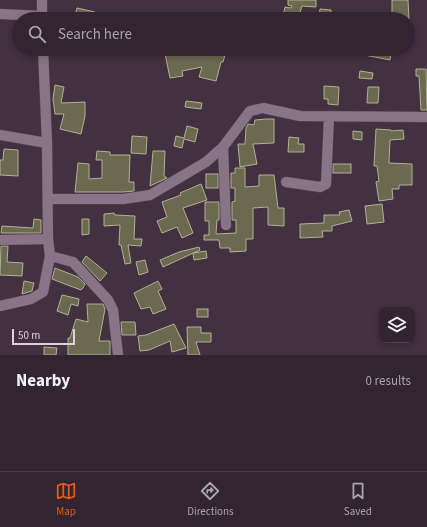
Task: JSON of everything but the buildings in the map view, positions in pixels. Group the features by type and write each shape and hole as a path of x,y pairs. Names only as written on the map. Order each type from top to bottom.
{"street":[{"path":"42,0 42,12"},
{"path":"0,14 12,15"},
{"path":"0,306 31,299 43,292 50,256 48,239 44,56"},
{"path":"48,199 123,199 150,195 192,172 206,162 223,147 250,112 255,109 272,109 300,116 427,117"},
{"path":"286,182 320,187 326,184 329,117"},
{"path":"0,135 47,143"},
{"path":"223,147 226,225"},
{"path":"0,240 48,239"},
{"path":"50,256 73,262 108,300 113,310 118,355"}]}
